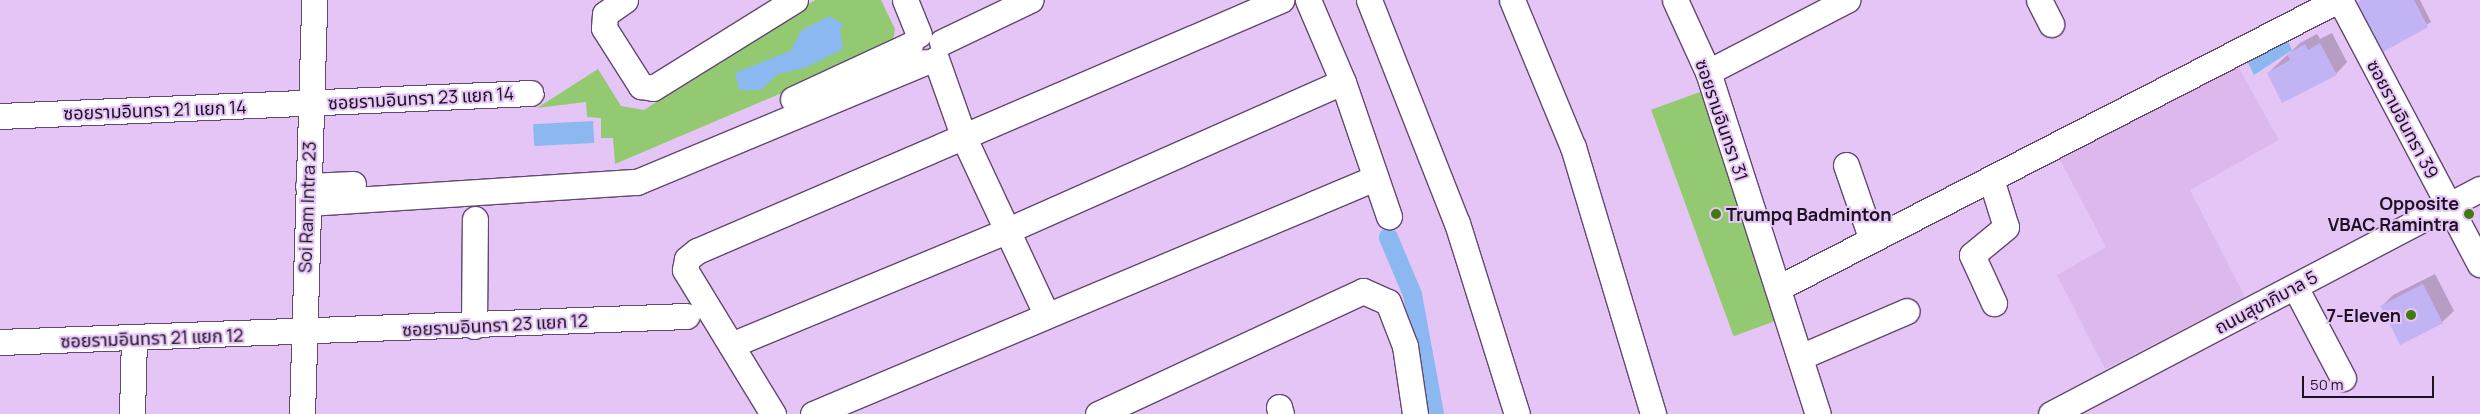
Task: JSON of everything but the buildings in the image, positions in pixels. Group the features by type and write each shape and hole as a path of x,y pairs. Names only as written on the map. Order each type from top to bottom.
{"street":[{"name":"Soi Ram Intra 23","path":"302,414 314,0"},
{"path":"625,0 605,14 604,28 641,86 653,88 795,0"},
{"path":"905,0 1006,232 1046,314"},
{"path":"308,194 637,182 1030,0"},
{"path":"773,414 685,270 687,259 697,251 964,138 1281,0"},
{"path":"1308,0 1343,82 1389,216"},
{"path":"1368,0 1457,223 1516,414"},
{"path":"1512,0 1573,147 1653,414"},
{"name":"ซอยรามอินทรา 31","path":"1675,0 1708,72 1818,414"},
{"path":"1708,72 1847,0"},
{"path":"2039,0 2050,24"},
{"path":"1778,288 2339,0"},
{"name":"ซอยรามอินทรา 39","path":"2339,0 2480,264"},
{"path":"731,345 1006,232 1343,82"},
{"name":"ซอยรามอินทรา 23 แยก 14","path":"310,103 531,93"},
{"name":"ซอยรามอินทรา 21 แยก 14","path":"0,116 310,103"},
{"path":"1846,165 1872,240"},
{"path":"813,414 1046,314 1375,178"},
{"path":"1991,179 2006,227 1972,256 1994,304"},
{"name":"ถนนสุขาภิบาล 5","path":"2061,412 2480,188"},
{"path":"474,326 475,219"},
{"path":"2295,288 2343,378"},
{"path":"1126,407 1363,291 1388,302 1405,346 1415,414"},
{"path":"1800,357 1907,311"},
{"name":"ซอยรามอินทรา 23 แยก 12","path":"303,333 687,316"},
{"name":"ซอยรามอินทรา 21 แยก 12","path":"0,342 303,333"},
{"path":"132,414 134,339"}],"shaded area":[{"path":"2235,61 2279,140 2190,190 2245,297 2105,369 2057,275 2106,247 2058,156"}],"green space":[{"path":"815,0 881,0 895,29 892,46 615,164 613,138 601,138 601,118 587,117 586,102 537,108 598,69 621,106 644,110"},
{"name":"Trumpq Badminton","path":"1700,92 1782,318 1734,336 1651,110"}],"water":[{"path":"829,16 844,25 840,29 843,49 805,68 778,74 761,90 739,90 735,73 790,51 802,30"},
{"path":"2287,39 2292,50 2254,75 2247,61"},
{"path":"593,121 594,143 534,146 533,124"}],"waterway":[{"path":"1388,237 1412,294 1434,414"}],"place":[{"name":"Trumpq Badminton","path":"1716,214"},
{"name":"Opposite VBAC Ramintra","path":"2469,214"},
{"name":"7-Eleven","path":"2411,315"}]}
